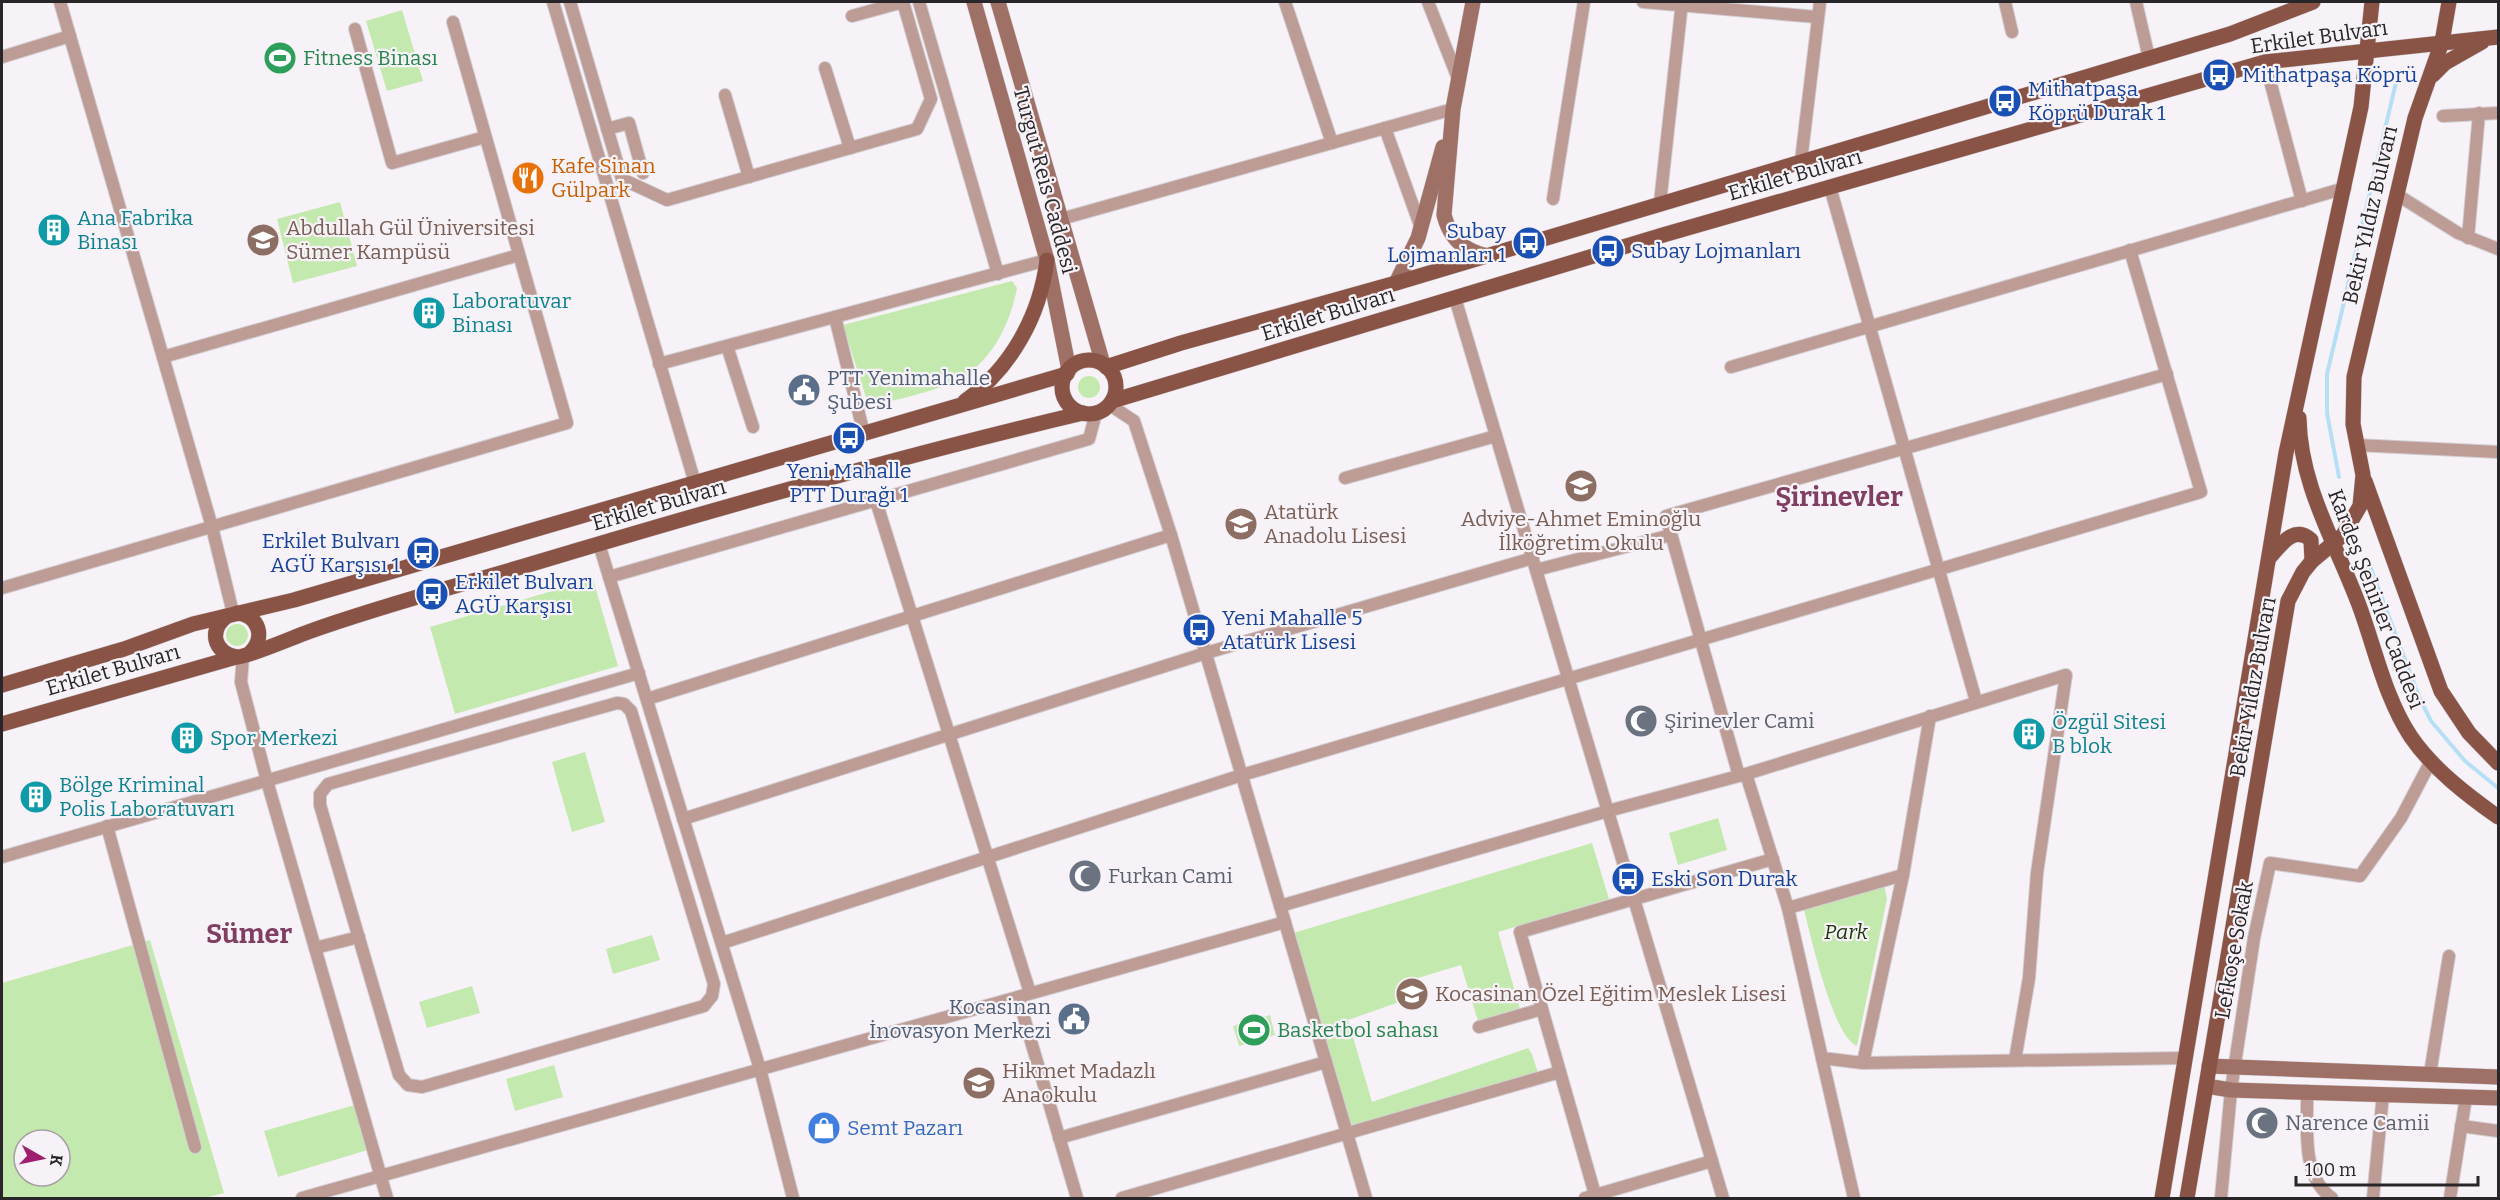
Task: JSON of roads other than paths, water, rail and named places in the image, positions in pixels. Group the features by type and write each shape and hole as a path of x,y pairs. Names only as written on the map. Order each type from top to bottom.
{"main road":[{"name":"Erkilet Bulvarı","path":"1105,366 1396,284 2230,34 2313,2"},
{"name":"Bekir Yıldız Bulvarı","path":"2162,1198 2286,453 2361,107 2372,2"},
{"name":"Bekir Yıldız Bulvarı","path":"2187,1198 2288,601 2297,581 2312,561 2343,535 2356,516 2362,496 2363,475 2356,445 2352,408 2354,377 2415,118 2442,42 2449,2"},
{"path":"2429,80 2445,63 2495,37"},
{"name":"Erkilet Bulvarı","path":"1111,403 1662,235 2265,62 2495,37"},
{"path":"956,407 992,377 1021,339 1040,295 1047,260"},
{"path":"1087,361 1105,366 1115,381 1116,389 1111,403 1090,413 1072,408 1065,398 1063,386 1068,372 1075,365 1087,361"},
{"name":"Erkilet Bulvarı","path":"2,685 124,649 193,624 294,600 956,407 1068,372"},
{"name":"Kardeş Şehirler Caddesi","path":"2300,392 2299,430 2305,468 2317,506 2359,606 2397,713 2413,740 2431,761 2499,817"},
{"name":"Erkilet Bulvarı","path":"2,724 243,655 311,631 599,544 981,437 1090,413"},
{"name":"Kardeş Şehirler Caddesi","path":"2363,475 2440,691 2469,733 2499,763"},
{"path":"2268,559 2284,540 2298,534 2311,540 2312,561"},
{"path":"232,614 248,615 258,626 258,641 243,655 222,651 216,638 217,627 232,614"}],"street":[{"path":"60,2 212,527 232,614"},
{"path":"553,2 695,483"},
{"path":"570,2 622,179 667,200 917,129 931,99 903,2 852,16"},
{"path":"919,2 998,273"},
{"name":"Turgut Reis Caddesi","path":"974,2 1047,260 1068,372"},
{"name":"Turgut Reis Caddesi","path":"998,2 1105,366"},
{"path":"1285,2 1332,143"},
{"path":"1428,2 1459,82"},
{"path":"1396,284 1413,253 1421,228 1453,109 1473,2"},
{"path":"1553,199 1584,2"},
{"path":"1643,2 1817,17"},
{"path":"1801,161 1820,2"},
{"path":"2005,2 2012,32"},
{"path":"2136,2 2149,58"},
{"path":"1660,203 1682,4"},
{"path":"2,588 567,423 453,22"},
{"path":"355,29 392,163 485,137"},
{"path":"2,57 70,36"},
{"path":"2265,62 2302,201"},
{"path":"825,68 850,148"},
{"path":"724,95 749,177"},
{"path":"1061,219 1453,109"},
{"path":"1453,109 1444,208 1446,222 1452,235 1464,247 1488,255"},
{"path":"2468,238 2479,113"},
{"path":"2443,116 2499,113"},
{"path":"607,129 629,123 643,173"},
{"path":"1385,128 1421,228"},
{"path":"1830,187 1976,701"},
{"path":"1731,367 2345,188"},
{"path":"2396,194 2468,238 2499,249"},
{"path":"722,943 1242,775 2201,492 2130,250"},
{"path":"163,357 519,255"},
{"path":"659,364 1047,260"},
{"path":"1455,298 1723,1198"},
{"path":"835,317 864,434"},
{"path":"727,346 753,427"},
{"path":"1854,1198 1788,908 1743,775 1666,516 2167,374"},
{"path":"1111,403 1134,421 1171,535 1366,1198"},
{"path":"609,577 1089,439 1090,413"},
{"path":"1345,478 1496,436"},
{"path":"2356,445 2499,452"},
{"path":"876,501 987,857 1059,1138 1077,1198"},
{"path":"646,699 1171,535"},
{"path":"683,819 1206,653 1534,564 1671,535"},
{"path":"599,544 760,1069 788,1197"},
{"path":"243,655 241,682 267,781 387,1198"},
{"path":"2,857 639,673"},
{"path":"1280,906 1608,811 1743,775 2066,675 2037,873 2029,978 2015,1060"},
{"path":"621,703 631,711 684,882 714,984 714,992 704,1006 417,1087 408,1085 399,1075 359,937 319,801 320,794 325,787 621,703"},
{"path":"1863,1063 1903,875 1930,716"},
{"name":"Lefkoşe Sokak","path":"2221,1198 2234,1067 2254,938 2270,864 2360,876 2401,818 2431,761"},
{"path":"107,826 195,1147"},
{"path":"1712,1161 1592,1198 1560,1072 1520,932 1773,859"},
{"path":"1788,908 1903,875"},
{"path":"302,1198 1285,922"},
{"path":"315,948 359,937"},
{"path":"2430,1074 2449,956"},
{"path":"1479,1027 1542,1009"},
{"path":"1822,1058 1863,1063 2185,1058"},
{"path":"1059,1138 1326,1062"},
{"path":"2209,1066 2499,1077"},
{"path":"1122,1198 1560,1072"},
{"path":"2206,1086 2231,1090 2499,1098"},
{"path":"2307,1091 2310,1162 2319,1185 2332,1198"},
{"path":"2373,1198 2383,1094"},
{"path":"2450,1198 2466,1097"},
{"path":"2461,1126 2499,1131"}],"waterway":[{"path":"2339,477 2327,413 2327,374 2398,74"},
{"path":"2367,558 2419,697 2431,721 2465,761 2498,788"}],"place":[{"name":"Fitness Binası","path":"280,58"},
{"name":"Mithatpaşa Köprü","path":"2219,75"},
{"name":"Mithatpaşa Köprü Durak 1","path":"2005,101"},
{"name":"Kafe Sinan Gülpark","path":"528,178"},
{"name":"Ana Fabrika Binası","path":"54,230"},
{"name":"Abdullah Gül Üniversitesi Sümer Kampüsü","path":"263,240"},
{"name":"Subay Lojmanları 1","path":"1529,243"},
{"name":"Subay Lojmanları","path":"1608,251"},
{"name":"Laboratuvar Binası","path":"429,313"},
{"name":"PTT Yenimahalle Şubesi","path":"804,390"},
{"name":"Yeni Mahalle PTT Durağı 1","path":"849,438"},
{"name":"Adviye-Ahmet Eminoğlu İlköğretim Okulu","path":"1581,486"},
{"name":"Atatürk Anadolu Lisesi","path":"1241,524"},
{"name":"Erkilet Bulvarı AGÜ Karşısı 1","path":"423,553"},
{"name":"Erkilet Bulvarı AGÜ Karşısı","path":"432,594"},
{"name":"Yeni Mahalle 5 Atatürk Lisesi","path":"1199,630"},
{"name":"Şirinevler Cami","path":"1641,721"},
{"name":"Özgül Sitesi B blok","path":"2029,734"},
{"name":"Spor Merkezi","path":"187,738"},
{"name":"Bölge Kriminal Polis Laboratuvarı","path":"36,797"},
{"name":"Furkan Cami","path":"1085,876"},
{"name":"Eski Son Durak","path":"1628,879"},
{"name":"Kocasinan Özel Eğitim Meslek Lisesi","path":"1412,994"},
{"name":"Kocasinan İnovasyon Merkezi","path":"1074,1019"},
{"name":"Basketbol sahası","path":"1254,1030"},
{"name":"Hikmet Madazlı Anaokulu","path":"979,1083"},
{"name":"Narence Camii","path":"2262,1123"},
{"name":"Semt Pazarı","path":"824,1128"}],"district":[{"name":"Şirinevler","path":"1839,497"},
{"name":"Sümer","path":"249,934"}],"park label":[{"name":"Park","path":"1846,932"}]}
